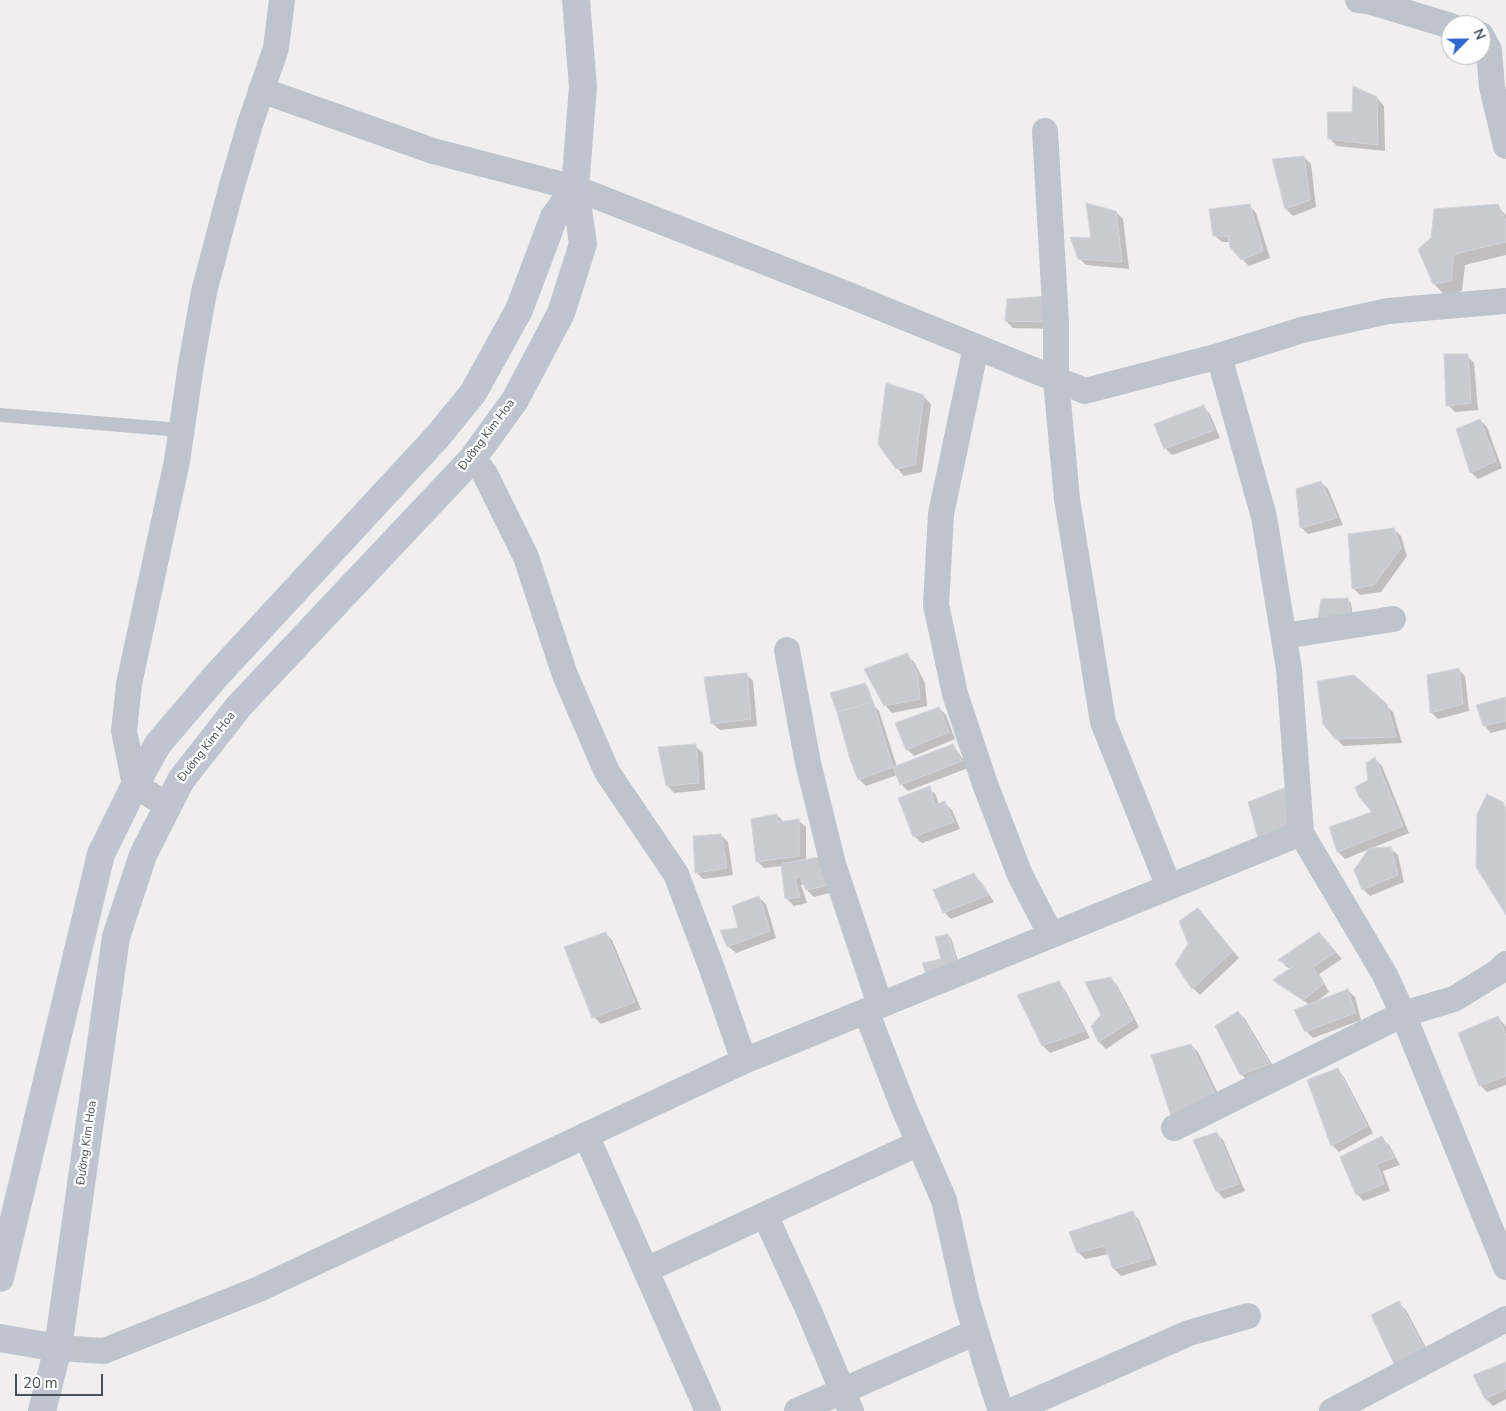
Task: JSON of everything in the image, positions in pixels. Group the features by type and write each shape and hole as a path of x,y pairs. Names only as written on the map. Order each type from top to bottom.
{"street":[{"path":"168,806 135,785 124,731 129,684 177,461 204,292 231,189 276,48 282,0"},
{"name":"Đường Kim Hoa","path":"42,1411 58,1348 116,937 143,855 181,780 239,706 473,458 515,400 561,313 583,244 576,188 583,87 576,0"},
{"path":"1358,0 1372,2 1441,23"},
{"path":"1492,41 1492,87 1506,146"},
{"path":"262,90 434,151 576,188 849,295 1085,391 1219,356 1302,330 1388,311 1506,301"},
{"path":"1045,131 1056,323 1056,380 1067,499 1103,722 1168,887"},
{"path":"0,1278 101,854 135,785 158,744 216,676 438,436 473,393 519,310 554,217 576,188"},
{"path":"976,347 941,514 936,605 955,694 985,784 1020,875 1051,935"},
{"path":"1219,356 1264,517 1289,669 1300,833 1385,974 1506,1267"},
{"path":"473,458 485,474 526,558 565,674 606,772 676,874 744,1061"},
{"path":"1284,636 1393,619"},
{"path":"787,650 808,763 833,864 873,1008 903,1106 944,1200 967,1302 1001,1411"},
{"path":"0,1338 58,1348 104,1351 250,1292 744,1061 1300,833"},
{"path":"1174,1128 1403,1014 1454,998 1498,972 1506,964"},
{"path":"586,1135 708,1411"},
{"path":"646,1270 919,1143"},
{"path":"765,1215 847,1401"},
{"path":"1012,1411 1189,1333 1248,1316"},
{"path":"1337,1410 1506,1319"},
{"path":"797,1411 847,1401 976,1332"}],"lane":[{"path":"0,415 181,430"}],"building":[{"path":"1353,86 1377,97 1378,145 1328,139 1327,112 1352,112"},
{"path":"1304,156 1310,200 1285,209 1272,159"},
{"path":"1086,203 1116,211 1122,262 1078,259 1070,237 1091,238"},
{"path":"1250,204 1263,251 1241,260 1230,247 1228,236 1213,236 1209,209"},
{"path":"1498,204 1506,221 1506,242 1454,254 1451,281 1433,284 1418,249 1431,238 1434,209"},
{"path":"1049,296 1050,322 1005,321 1007,299"},
{"path":"1444,354 1468,354 1471,403 1446,406"},
{"path":"886,383 924,395 915,465 896,469 878,444"},
{"path":"1204,405 1214,430 1164,449 1154,424"},
{"path":"1480,419 1496,461 1470,473 1456,429"},
{"path":"1321,481 1337,518 1300,528 1296,489"},
{"path":"1394,528 1401,548 1374,585 1352,589 1348,534"},
{"path":"1348,598 1352,621 1317,626 1321,599"},
{"path":"907,653 918,675 920,699 884,706 864,669"},
{"path":"1459,668 1463,704 1430,713 1427,675"},
{"path":"747,673 751,719 711,724 704,677"},
{"path":"1354,675 1387,704 1396,737 1335,739 1323,724 1317,681"},
{"path":"865,683 873,702 837,712 830,693"},
{"path":"1506,697 1506,721 1483,726 1476,705"},
{"path":"873,702 893,767 858,780 849,756 837,712"},
{"path":"939,707 949,732 906,750 895,723"},
{"path":"696,744 699,783 666,786 658,747"},
{"path":"953,744 962,761 900,785 893,767"},
{"path":"1375,757 1403,826 1337,852 1329,827 1372,812 1359,797 1355,787 1368,780 1366,763"},
{"path":"930,786 935,805 945,801 954,822 913,837 898,798"},
{"path":"1284,788 1295,834 1261,849 1248,802"},
{"path":"1487,794 1503,802 1506,809 1506,915 1476,867 1477,814"},
{"path":"777,814 778,822 799,819 799,856 756,862 751,819"},
{"path":"721,834 727,868 695,873 693,836"},
{"path":"1391,847 1398,875 1362,890 1354,870 1369,848"},
{"path":"824,856 831,885 806,890 800,876 795,878 800,897 785,899 781,864"},
{"path":"974,873 988,895 943,913 933,890"},
{"path":"759,896 770,931 727,947 720,930 738,928 732,906"},
{"path":"1198,908 1233,951 1192,989 1175,964 1188,944 1179,921"},
{"path":"606,932 635,1002 592,1018 564,947"},
{"path":"1319,932 1336,952 1313,967 1323,984 1303,1000 1273,980 1292,967 1278,960"},
{"path":"948,934 957,965 928,980 922,963 941,959 935,937"},
{"path":"1111,977 1133,1020 1098,1042 1091,1026 1101,1015 1085,982"},
{"path":"1059,981 1084,1031 1042,1046 1017,995"},
{"path":"1348,989 1355,1013 1305,1032 1294,1010"},
{"path":"1238,1011 1270,1064 1240,1075 1215,1026"},
{"path":"1498,1016 1506,1035 1506,1076 1479,1086 1458,1033"},
{"path":"1191,1044 1216,1096 1171,1116 1151,1055"},
{"path":"1338,1068 1367,1126 1331,1146 1307,1080"},
{"path":"1217,1132 1239,1184 1216,1192 1193,1140"},
{"path":"1382,1136 1394,1158 1377,1164 1384,1184 1356,1195 1340,1157"},
{"path":"1133,1211 1151,1258 1113,1269 1105,1246 1077,1253 1069,1232"},
{"path":"1399,1301 1426,1352 1394,1364 1371,1315"},
{"path":"1506,1362 1506,1389 1485,1399 1473,1375"}]}
